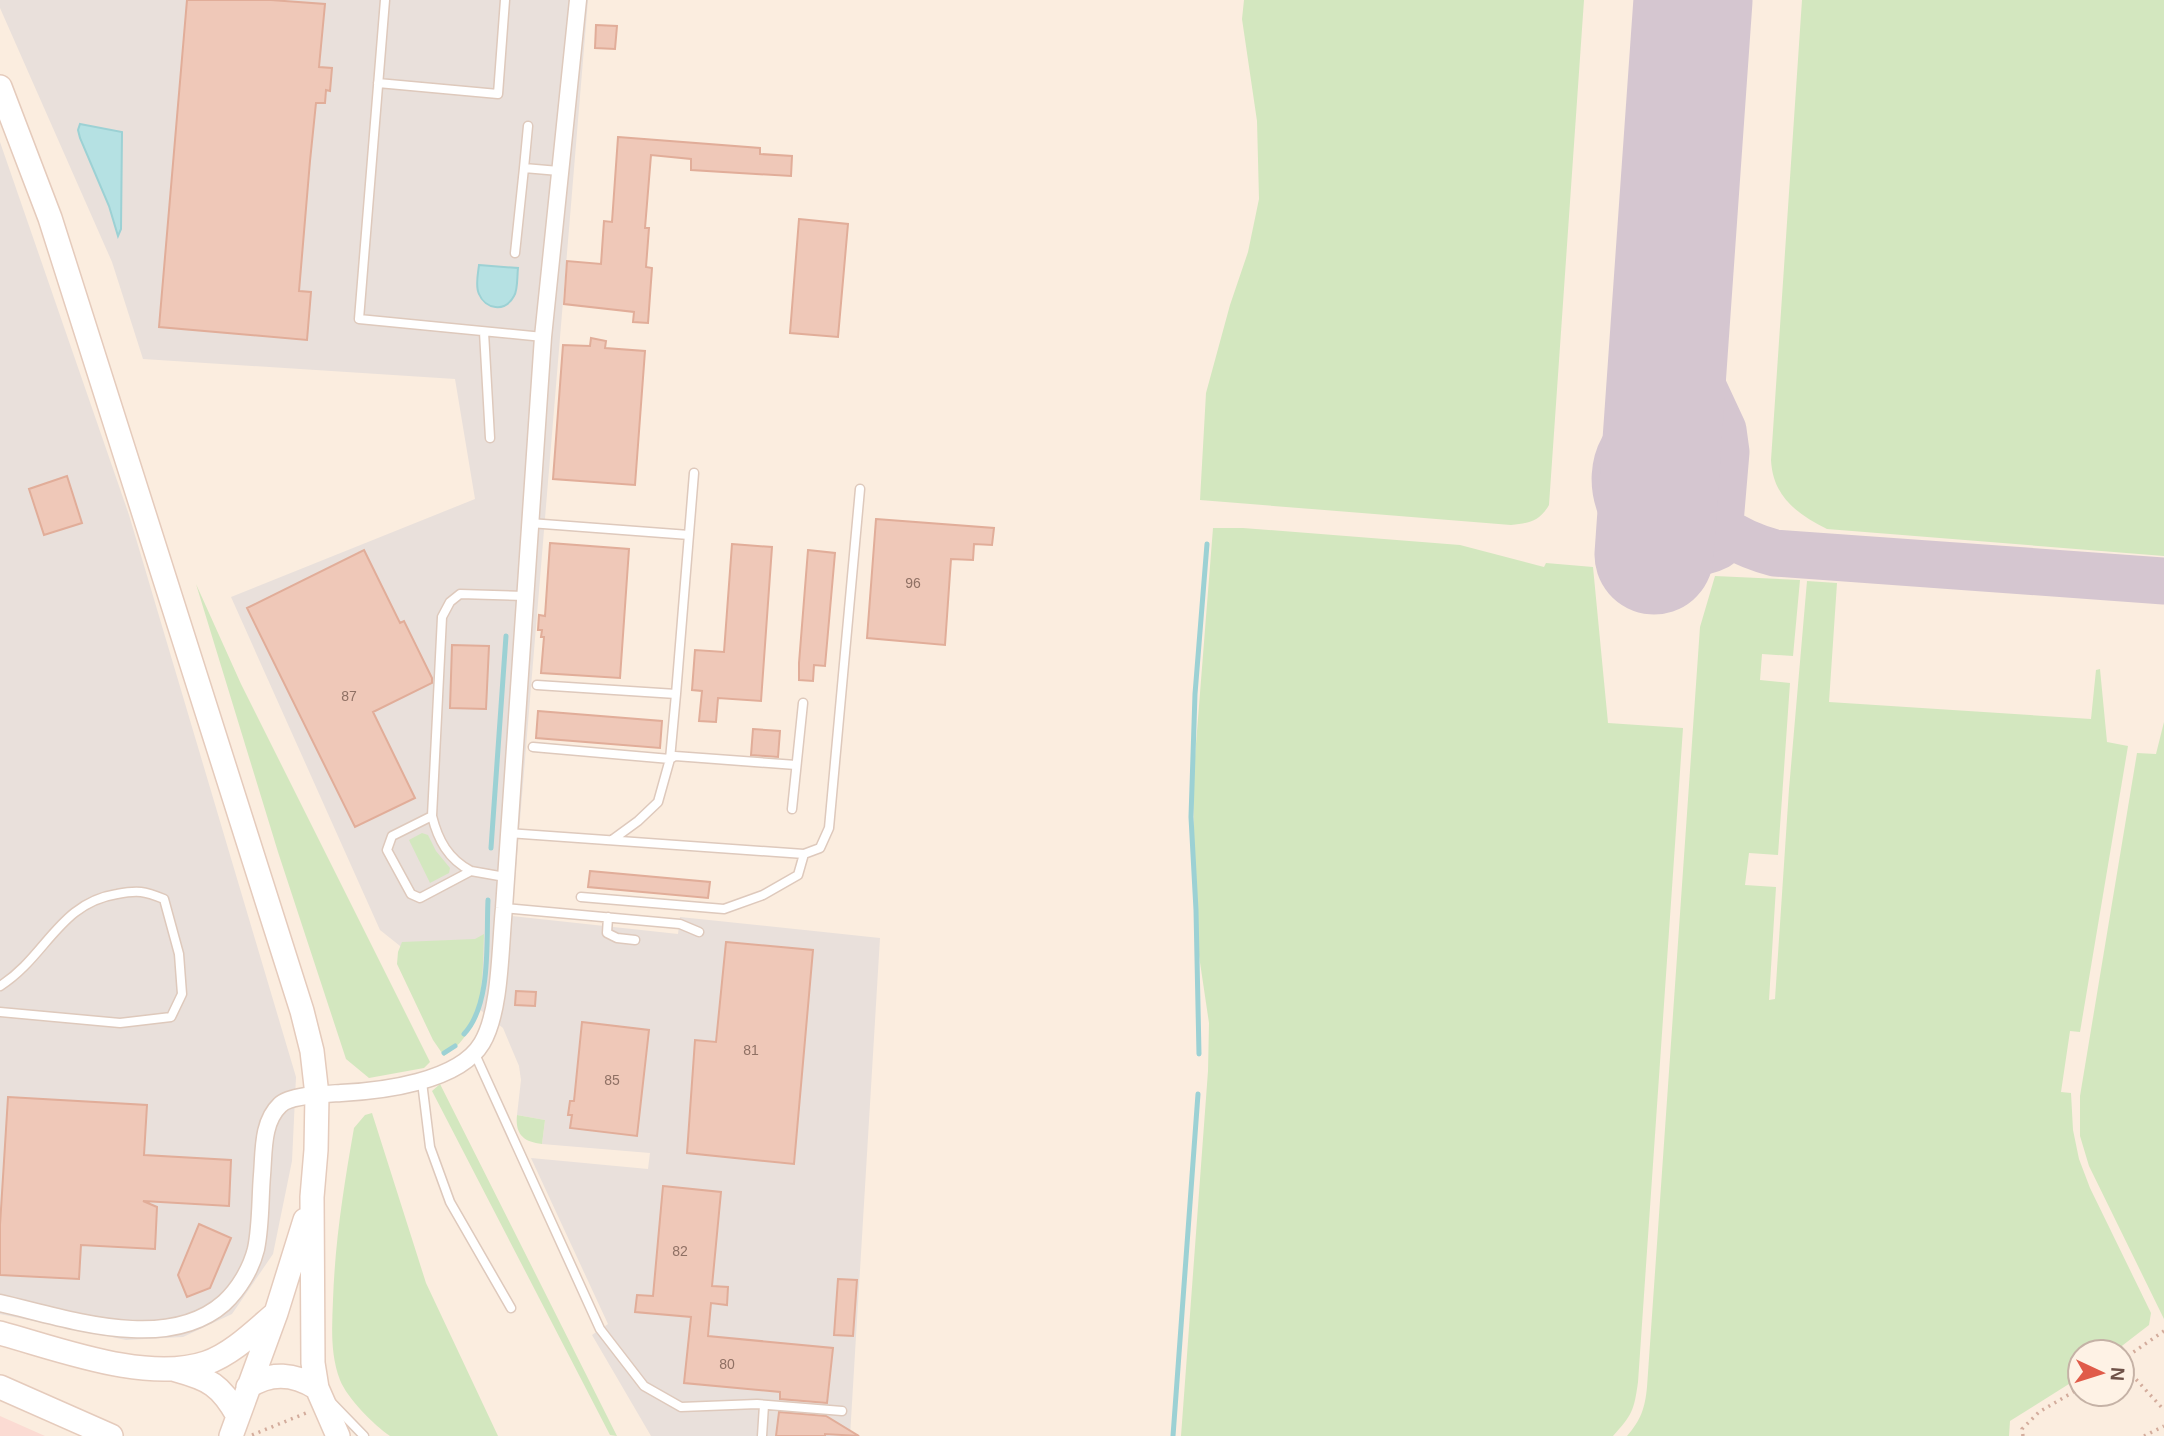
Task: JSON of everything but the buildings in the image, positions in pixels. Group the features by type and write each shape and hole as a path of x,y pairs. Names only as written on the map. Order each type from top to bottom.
{"main road":[{"path":"0,87 50,218 302,1011 312,1051 317,1094 312,1197 312,1337 321,1397 338,1436"},
{"path":"234,1426 276,1314 312,1197"},
{"path":"0,1334 137,1368 170,1369 208,1363 242,1342 276,1314"},
{"path":"170,1369 195,1375 214,1385 228,1397 234,1426"},
{"path":"248,1387 268,1376 287,1376 305,1381 321,1397"},
{"path":"0,1387 111,1436"}],"street":[{"path":"0,1303 80,1321 144,1330 170,1328 196,1321 215,1311 234,1294 256,1249 268,1121 282,1103 317,1094 376,1091 422,1082 457,1065 482,1044 495,1001 504,908 543,337 578,0"}],"lane":[{"path":"385,0 359,319 543,337"},
{"path":"378,83 498,94 505,0"},
{"path":"515,253 528,126"},
{"path":"524,168 559,171"},
{"path":"484,332 490,438"},
{"path":"612,840 658,802 670,759 694,473"},
{"path":"508,833 804,854 820,848 829,828 860,489"},
{"path":"530,523 689,535"},
{"path":"505,877 471,871 454,861 436,833 432,817 442,617 450,602 460,594 525,596"},
{"path":"537,685 676,694"},
{"path":"792,809 803,703"},
{"path":"533,747 670,759 675,756 796,765"},
{"path":"432,817 392,836 387,850 411,894 420,898 471,871"},
{"path":"581,897 724,909 763,895 798,875 804,854"},
{"path":"0,986 48,941 70,914 97,897 141,890 164,899 179,954 182,994 171,1017 120,1023 0,1012"},
{"path":"633,919 635,902"},
{"path":"504,908 680,924 699,932"},
{"path":"608,917 607,933 617,938 635,940"},
{"path":"474,1052 600,1329 644,1385 681,1407 764,1405 842,1412"},
{"path":"422,1082 430,1147 450,1202 511,1308"},
{"path":"321,1397 364,1436"},
{"path":"762,1436 764,1405"}],"path":[{"path":"2136,1352 2164,1331"},
{"path":"2136,1378 2164,1410"},
{"path":"2022,1436 2022,1429 2039,1412 2066,1396"},
{"path":"250,1436 321,1397"},
{"path":"2144,1436 2164,1426"}],"shaded area":[{"path":"0,0 588,0 512,916 678,934 680,917 880,938 850,1436 651,1436 592,1335 608,1324 531,1158 648,1169 650,1153 542,1144 545,1120 517,1115 521,1080 519,1066 503,1028 380,930 231,597 475,499 455,379 143,359 112,262 0,8"},
{"path":"0,142 129,515 296,1077 292,1161 273,1254 232,1314 183,1337 126,1340 0,1314"},
{"path":"0,1416 45,1436 0,1436"}],"green space":[{"path":"1244,0 1584,0 1549,505 1537,518 1511,525 1200,500 1206,393 1230,305 1248,252 1259,199 1257,121 1242,19"},
{"path":"1802,0 2164,0 2164,556 1827,529 1788,503 1782,494 1776,484 1771,460"},
{"path":"1213,528 1460,545 1544,567 1546,563 1593,567 1608,723 1683,728 1638,1382 1631,1412 1613,1436 1181,1436 1208,1071 1209,1023 1198,949 1195,897 1193,782"},
{"path":"1715,576 1800,580 1793,656 1762,654 1760,680 1790,683 1778,855 1749,853 1745,885 1776,887 1769,1000 1775,999 1807,581 1837,583 1829,702 2091,719 2096,670 2100,669 2107,742 2128,746 2080,1032 2070,1031 2061,1092 2071,1093 2073,1130 2079,1159 2090,1188 2151,1313 2149,1325 2132,1338 2066,1338 2066,1386 2010,1421 2009,1436 1627,1436 1642,1413 1647,1387 1700,627"},
{"path":"196,584 241,684 430,1062 424,1068 369,1078 346,1059 278,852"},
{"path":"2164,722 2164,1319 2089,1166 2080,1136 2080,1096 2137,753 2156,754"},
{"path":"422,833 428,835 436,851 450,868 449,873 430,883 409,840"},
{"path":"484,934 482,985 475,1017 458,1045 444,1056 433,1040 397,964 398,952 402,942 475,939"},
{"path":"440,1084 617,1436 610,1435 432,1091"},
{"path":"372,1113 426,1283 498,1436 390,1436 362,1411 340,1380 333,1350 332,1330 334,1278 343,1192 354,1128 365,1115"},
{"path":"517,1115 545,1120 542,1144 522,1136 517,1127"}],"water":[{"path":"80,124 122,132 121,229 118,236 109,206 80,138"},
{"path":"479,265 518,268 517,287 506,305 490,306 482,299 477,287"}],"waterway":[{"path":"1199,1054 1191,817 1195,694 1207,544"},
{"path":"491,848 506,636"},
{"path":"464,1034 473,1021 483,989 488,900"},
{"path":"444,1053 455,1046"},
{"path":"1173,1436 1198,1094"}],"taxiway":[{"path":"1685,148 1666,427 1670,451 1686,492 1714,524 1732,536 1775,553 2164,581"},
{"path":"1663,378 1656,401 1629,438 1618,461 1615,475 1619,503 1633,528 1656,545 1687,553 1711,549 1718,546 1726,452 1723,430 1676,329"}],"runway":[{"path":"1654,555 1693,0"}]}
